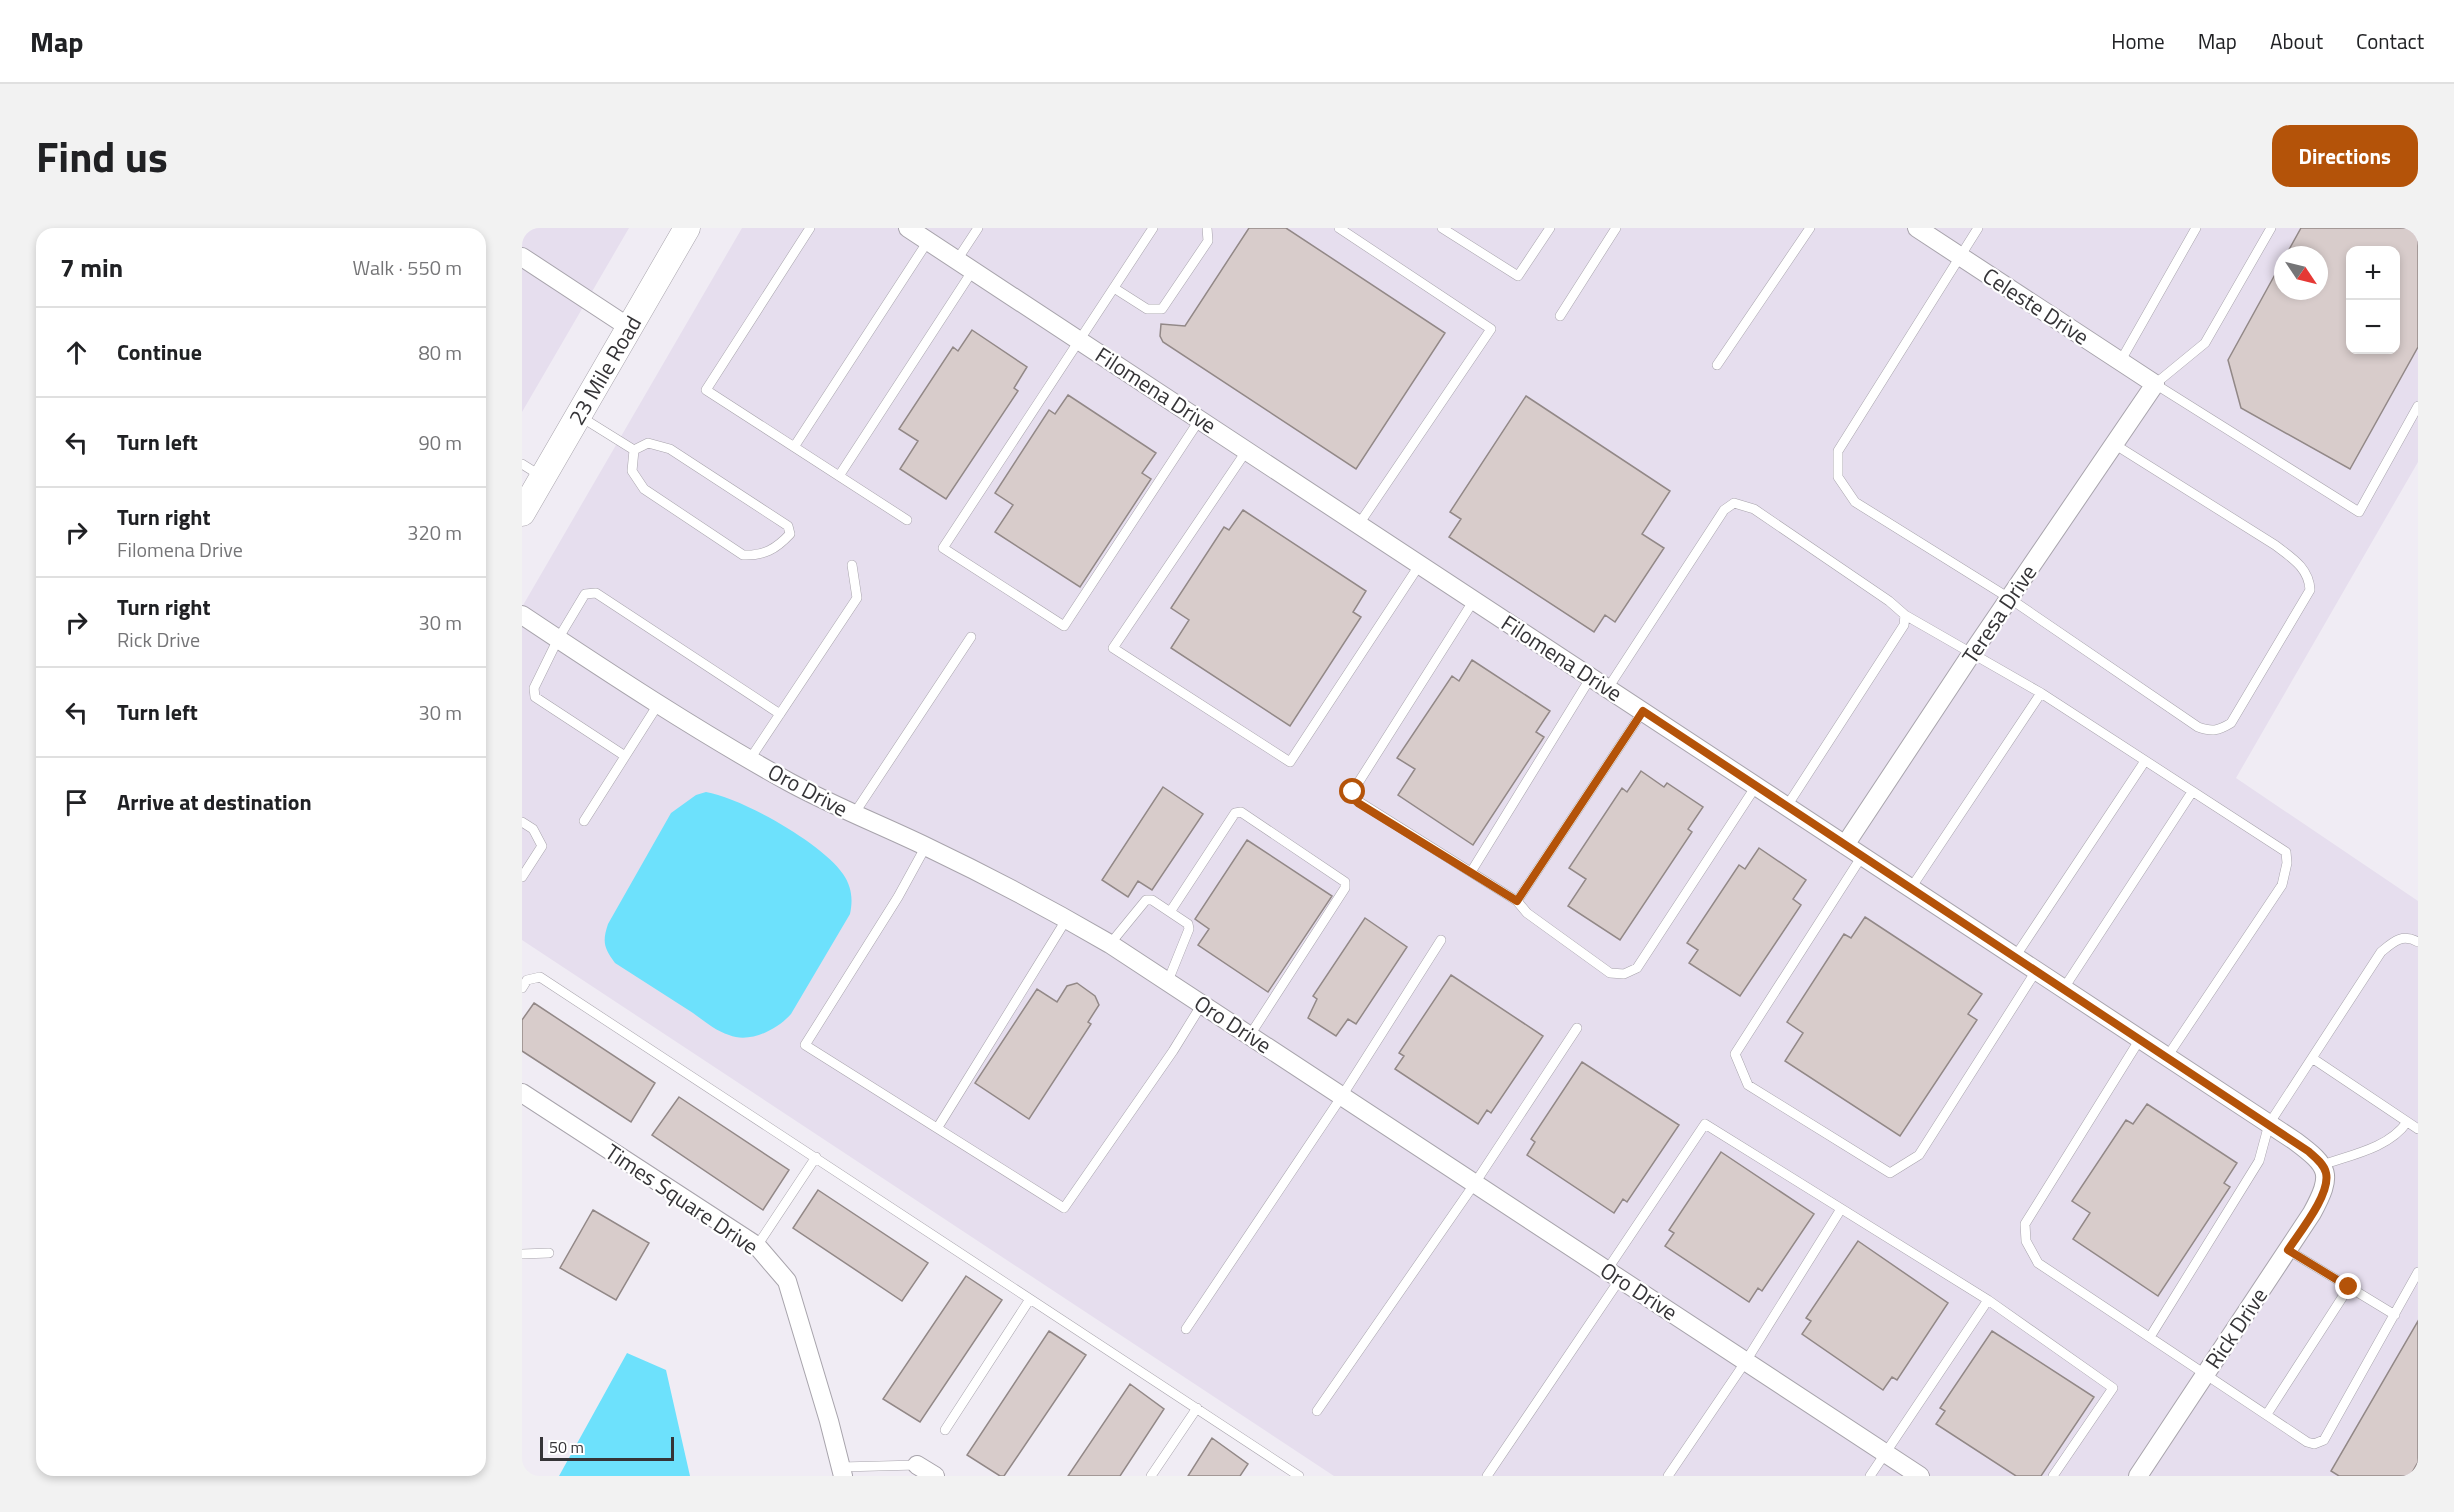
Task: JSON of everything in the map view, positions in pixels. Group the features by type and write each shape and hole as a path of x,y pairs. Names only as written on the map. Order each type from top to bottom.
{"main road":[{"name":"23 Mile Road","path":"522,513 532,471 579,416 687,228"}],"street":[{"name":"Celeste Drive","path":"1917,228 2155,384"},
{"name":"Filomena Drive","path":"919,233 2269,1124 2308,1151 2324,1170"},
{"path":"522,257 630,328"},
{"name":"Teresa Drive","path":"1845,845 1972,652 2155,384"},
{"name":"Oro Drive","path":"522,615 659,703 789,782 926,846 1110,944 1920,1476"},
{"name":"Times Square Drive","path":"522,1093 758,1246 786,1281 842,1472"},
{"name":"Rick Drive","path":"2138,1476 2320,1199 2324,1170"},
{"path":"917,1465 935,1476"}],"lane":[{"path":"810,228 706,390 907,520"},
{"path":"957,260 978,228"},
{"path":"1154,228 943,548 1064,626 1200,419"},
{"path":"1114,288 1147,309 1162,309 1208,241 1207,228"},
{"path":"1339,228 1491,329 1359,524"},
{"path":"1442,228 1518,276 1550,228"},
{"path":"1560,316 1616,228"},
{"path":"1717,365 1810,228"},
{"path":"1978,228 1838,451 1838,477 1855,502 2009,598 2198,727 2210,731 2219,730 2231,723 2310,590 2310,578 2300,564 2275,545 2114,444"},
{"path":"2120,362 2196,228"},
{"path":"2271,228 2205,343 2155,384 2359,512 2418,406"},
{"path":"794,447 919,233"},
{"path":"839,476 973,270"},
{"path":"579,416 634,450"},
{"path":"648,443 669,449 788,526 790,534 777,548 759,556 743,555 644,489 632,471 634,450 648,443"},
{"path":"1247,450 1113,648 1290,762 1420,564"},
{"path":"1608,688 1725,510 1734,503 1754,509 1905,615 2041,693 2286,852 2288,863 2282,885 2167,1057"},
{"path":"750,759 857,598 852,565"},
{"path":"625,756 535,697 534,688 558,639 585,594 596,593 780,714"},
{"path":"1474,600 1353,792 1353,798 1517,901 1527,913 1610,973 1624,974 1637,968 1646,957 1756,786"},
{"path":"1787,806 1904,625 1905,615"},
{"path":"854,814 971,638"},
{"path":"1471,872 1591,677"},
{"path":"1911,888 2041,693"},
{"path":"584,821 659,703"},
{"path":"1517,901 1643,711"},
{"path":"2015,957 2145,761"},
{"path":"2064,988 2192,792"},
{"path":"1170,912 1235,813 1241,812 1345,882 1345,888 1250,1035"},
{"path":"522,822 533,829 542,846 522,878"},
{"path":"926,846 898,897 805,1045 1064,1208 1202,1004"},
{"path":"1862,856 1735,1054 1748,1085 1890,1173 1919,1155 2036,971"},
{"path":"1110,944 1146,900 1152,900 1188,924 1189,929 1168,981"},
{"path":"938,1127 1066,920"},
{"path":"2150,1337 2259,1161 2269,1124 2381,952 2399,939 2411,938 2418,942"},
{"path":"1186,1329 1342,1096 1441,940"},
{"path":"522,988 527,980 540,977 1299,1476"},
{"path":"1317,1410 1475,1183 1577,1028"},
{"path":"2140,1039 2025,1224 2026,1241 2038,1263 2307,1442 2314,1444 2324,1440 2418,1272"},
{"path":"2312,1058 2418,1129"},
{"path":"2324,1170 2388,1141 2401,1131 2407,1122"},
{"path":"1487,1476 1705,1124 1988,1300 2112,1388 2054,1476"},
{"path":"758,1246 816,1157"},
{"path":"1668,1476 1746,1361 1841,1209"},
{"path":"2288,1250 2395,1315"},
{"path":"522,1254 549,1253"},
{"path":"2267,1414 2349,1287"},
{"path":"945,1430 1030,1299"},
{"path":"1870,1476 1988,1300"},
{"path":"1150,1476 1197,1408"},
{"path":"842,1472 917,1465"}],"shaded area":[{"path":"522,228 629,228 522,412"},
{"path":"742,228 2418,228 2418,462 2236,778 2418,901 2418,1476 1334,1476 522,940 522,607"}],"water":[{"path":"706,792 740,803 800,836 833,862 846,879 851,894 850,914 791,1014 771,1030 746,1038 724,1033 715,1028 615,963 605,945 608,924 671,813 696,795"},
{"path":"627,1353 666,1370 690,1476 559,1476"}],"building":[{"path":"1249,228 1286,228 1445,333 1356,469 1163,342 1160,336 1161,324 1185,326"},
{"path":"2301,228 2418,228 2418,347 2350,469 2241,408 2228,360 2274,276 2274,300 2328,300 2328,246 2291,246"},
{"path":"972,330 1027,367 1014,388 1018,391 946,499 900,469 918,441 899,429 953,347 958,351"},
{"path":"1068,395 1156,453 1142,473 1151,479 1080,587 995,532 1013,505 995,493 1049,410 1055,414"},
{"path":"1526,396 1670,491 1642,534 1664,548 1615,622 1605,615 1594,632 1449,537 1461,519 1450,512"},
{"path":"1243,510 1366,591 1353,612 1361,617 1290,726 1171,648 1189,620 1171,608 1224,527 1229,530"},
{"path":"1472,660 1550,711 1536,732 1544,737 1473,845 1398,795 1415,769 1397,758 1452,676 1459,681"},
{"path":"1641,771 1664,787 1667,783 1703,807 1688,829 1692,832 1620,940 1568,906 1586,879 1569,868 1622,788 1627,792"},
{"path":"1163,787 1203,814 1152,890 1138,881 1128,897 1102,880"},
{"path":"1247,840 1332,896 1268,992 1198,945 1209,929 1195,919"},
{"path":"1759,848 1806,880 1793,899 1801,905 1740,996 1689,963 1698,950 1687,943 1739,865 1745,869"},
{"path":"1865,917 1982,994 1968,1014 1977,1020 1900,1136 1785,1061 1803,1033 1787,1022 1844,934 1851,938"},
{"path":"1365,918 1407,947 1356,1024 1348,1019 1336,1036 1308,1018 1317,999 1313,996"},
{"path":"1451,975 1543,1036 1491,1113 1487,1110 1478,1124 1395,1069 1404,1056 1399,1053"},
{"path":"1077,983 1095,996 1099,1005 1088,1022 1091,1024 1029,1119 975,1083 1037,989 1057,1002 1067,986"},
{"path":"534,1003 655,1083 631,1122 522,1051 522,1020"},
{"path":"1582,1062 1679,1125 1627,1202 1623,1199 1614,1213 1527,1155 1535,1142 1531,1139"},
{"path":"679,1097 789,1170 763,1210 652,1135"},
{"path":"2147,1104 2237,1163 2224,1183 2230,1187 2158,1296 2073,1239 2090,1213 2072,1201 2126,1120 2133,1124"},
{"path":"1721,1152 1814,1214 1762,1291 1758,1288 1749,1302 1665,1246 1674,1233 1669,1230"},
{"path":"818,1190 928,1263 902,1301 793,1228"},
{"path":"593,1210 649,1243 616,1300 560,1268"},
{"path":"1858,1241 1948,1303 1897,1380 1892,1377 1883,1390 1802,1334 1811,1321 1806,1318"},
{"path":"966,1276 1002,1300 920,1422 883,1399"},
{"path":"2418,1321 2418,1462 2410,1476 2339,1476 2331,1471"},
{"path":"1049,1331 1086,1355 1004,1476 1000,1476 967,1455"},
{"path":"1992,1331 2094,1397 2041,1476 2016,1476 1936,1424 1945,1411 1940,1408"},
{"path":"1130,1384 1164,1409 1120,1476 1068,1476"},
{"path":"1212,1438 1248,1464 1240,1476 1188,1476"}],"route":[{"path":"1353,792 1353,798 1358,803 1517,901 1643,711 2308,1151 2324,1168 2327,1176 2325,1187 2312,1213 2288,1250 2349,1287"}]}
